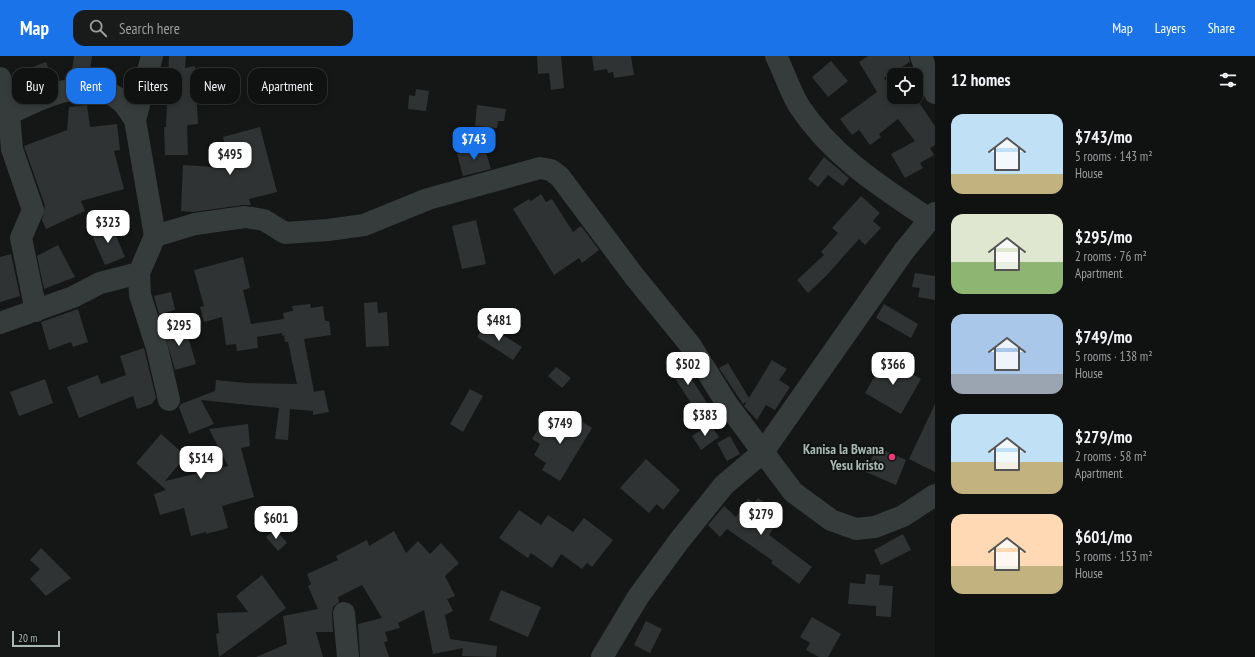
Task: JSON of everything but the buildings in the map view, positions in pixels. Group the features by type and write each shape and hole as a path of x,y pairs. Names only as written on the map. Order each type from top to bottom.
{"street":[{"path":"152,56 135,120 155,236 139,273 140,295 157,348 169,400"},
{"path":"602,657 638,597 679,541 724,485 763,452 904,251 932,216 867,177 830,144 799,105 776,56"},
{"path":"921,56 935,93"},
{"path":"0,78 5,118 12,149 33,210 22,238 36,311"},
{"path":"5,118 42,98 66,90 100,89 123,103 135,120"},
{"path":"155,236 195,224 245,217 264,220 285,233 328,230 364,225 428,199 540,168 551,170 560,177 634,276 691,346 728,404 793,492 831,520 856,529 876,527 903,516 935,495"},
{"path":"0,323 36,311 100,283 139,273"},
{"path":"344,613 348,657"}],"place":[{"name":"Kanisa la Bwana Yesu kristo","path":"892,457"}]}
